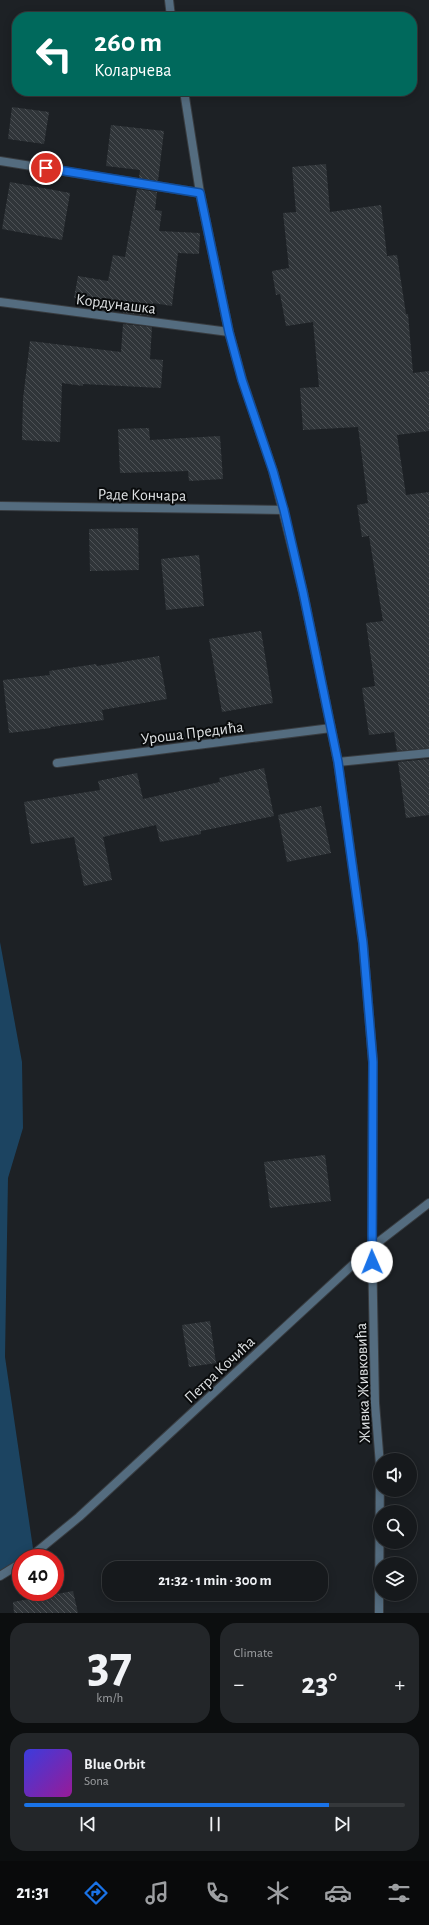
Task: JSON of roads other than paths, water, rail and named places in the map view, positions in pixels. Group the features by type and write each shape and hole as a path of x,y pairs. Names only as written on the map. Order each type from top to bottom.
{"street":[{"path":"169,0 170,12"},
{"name":"Живка Живковића","path":"185,96 200,193 229,332 242,380 273,471 284,510 303,592 338,762 363,943 373,1062 372,1247 375,1403 380,1465 379,1613"},
{"path":"0,161 200,193"},
{"name":"Кордунашка","path":"0,302 229,332"},
{"name":"Раде Кончара","path":"0,506 284,510"},
{"name":"Уроша Предића","path":"57,763 331,728"},
{"path":"338,762 429,753"},
{"name":"Петра Кочића","path":"40,1549 79,1517 372,1247 429,1203"},
{"path":"0,1576 12,1569"}]}
